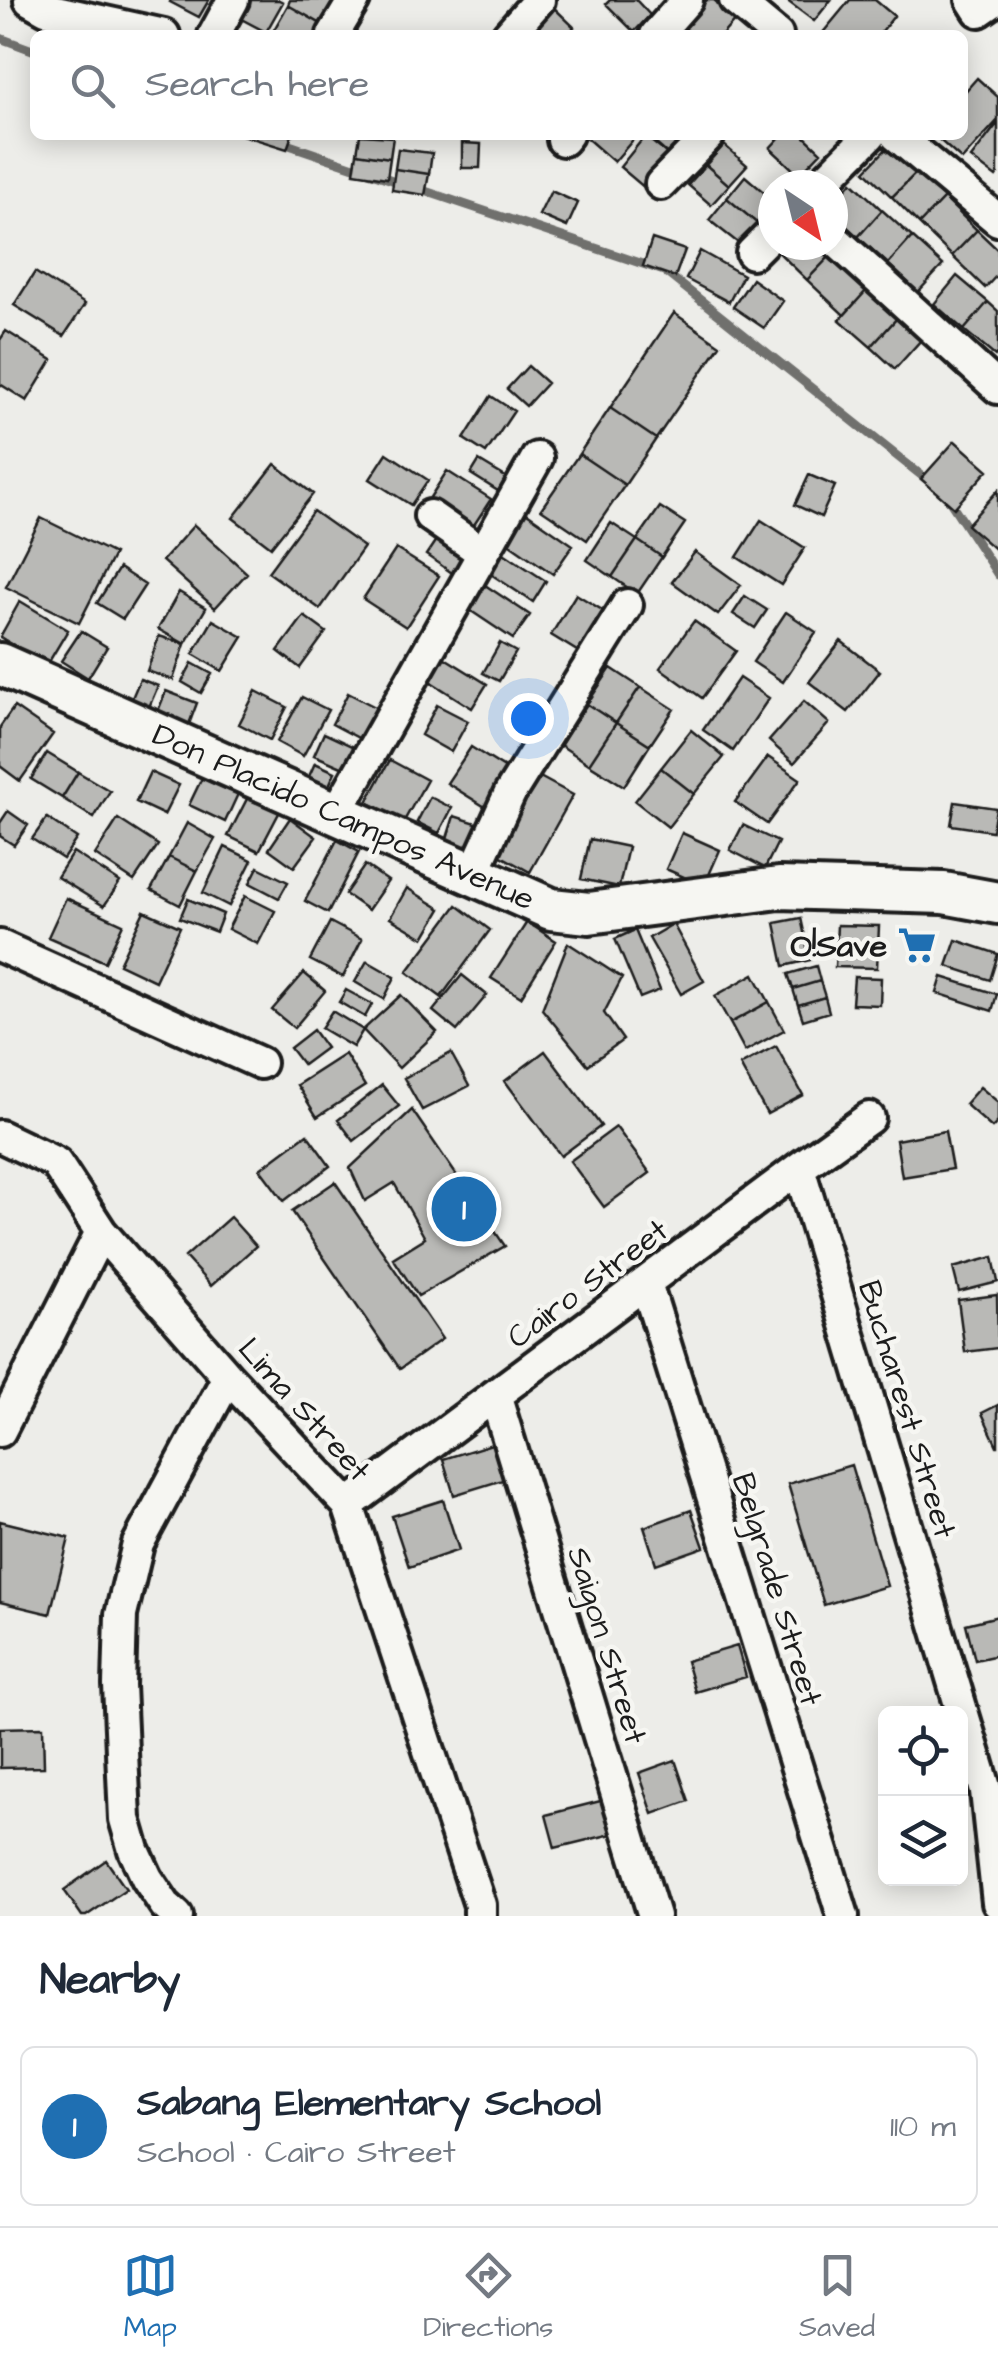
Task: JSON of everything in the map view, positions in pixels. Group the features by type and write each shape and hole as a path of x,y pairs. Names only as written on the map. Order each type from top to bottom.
{"main road":[{"name":"Don Placido Campos Avenue","path":"0,664 551,909 589,913 779,888 944,893 998,903"}],"street":[{"path":"30,0 46,8 110,11 153,30"},
{"path":"217,30 233,0"},
{"path":"336,30 354,0"},
{"path":"512,30 539,0"},
{"path":"660,30 687,0"},
{"path":"735,0 771,30"},
{"path":"972,0 979,10 995,0"},
{"path":"661,184 704,140"},
{"path":"835,170 865,140"},
{"path":"902,140 998,220"},
{"path":"848,252 998,388"},
{"path":"337,812 537,458"},
{"path":"430,516 483,553"},
{"path":"474,874 510,793 626,605"},
{"path":"0,946 260,1063"},
{"name":"Cairo Street","path":"348,1505 870,1118"},
{"name":"Lima Street","path":"0,1136 56,1163 101,1232 228,1377 348,1505 480,1905 480,1916"},
{"name":"Bucharest Street","path":"799,1168 986,1791 998,1903"},
{"path":"0,1431 101,1232"},
{"name":"Belgrade Street","path":"646,1282 843,1916"},
{"path":"177,1916 147,1878 126,1819 119,1686 121,1615 138,1544 228,1377"},
{"name":"Saigon Street","path":"495,1396 654,1916"}],"building":[{"path":"171,0 209,0 199,17"},
{"path":"237,0 283,2 267,30 230,13"},
{"path":"290,0 337,0 323,25 288,5"},
{"path":"610,0 636,0 650,15 632,30 606,4"},
{"path":"707,0 714,0 736,19 726,30 683,27"},
{"path":"786,0 831,0 814,21"},
{"path":"850,0 875,0 894,16 883,30 825,30"},
{"path":"548,2 574,27 542,30 531,20"},
{"path":"288,5 323,25 320,30 274,30"},
{"path":"977,78 998,97 998,120 962,160 940,140 968,140 968,88"},
{"path":"998,123 998,174 996,177 971,158"},
{"path":"258,140 290,140 287,149"},
{"path":"359,140 393,140 390,158 357,153"},
{"path":"589,140 633,140 614,162"},
{"path":"642,140 650,140 672,158 646,189 620,167"},
{"path":"652,140 687,140 672,158"},
{"path":"777,140 808,140 821,152 804,170 794,170 770,148"},
{"path":"462,143 481,144 480,168 462,168"},
{"path":"724,145 747,165 729,185 706,165"},
{"path":"890,145 917,172 892,197 865,171"},
{"path":"398,149 432,153 429,174 395,169"},
{"path":"357,153 390,158 387,178 354,173"},
{"path":"706,165 729,185 711,205 688,185"},
{"path":"395,169 429,174 425,195 392,190"},
{"path":"917,172 944,198 919,224 892,197"},
{"path":"745,176 758,187 758,224 727,198"},
{"path":"852,182 882,210 858,237 848,228 848,186"},
{"path":"551,191 578,203 567,227 539,215"},
{"path":"727,198 758,226 742,246 709,220"},
{"path":"944,198 977,230 952,256 919,224"},
{"path":"882,210 912,237 888,264 858,237"},
{"path":"977,230 998,250 998,274 985,288 952,256"},
{"path":"912,237 943,265 918,292 888,264"},
{"path":"652,239 685,250 675,277 643,266"},
{"path":"700,251 743,275 729,302 686,279"},
{"path":"786,260 826,260 807,280"},
{"path":"826,260 834,260 866,291 844,315 807,280"},
{"path":"35,272 85,304 64,336 14,305"},
{"path":"957,276 988,302 964,330 934,304"},
{"path":"752,279 783,301 764,328 733,307"},
{"path":"866,291 897,318 871,347 840,320"},
{"path":"988,302 998,311 995,356 964,330"},
{"path":"674,313 720,345 656,439 610,408"},
{"path":"897,318 921,340 895,369 871,347"},
{"path":"6,331 52,360 27,401 0,384 0,340"},
{"path":"528,366 547,383 526,406 507,389"},
{"path":"491,396 514,411 486,453 464,439"},
{"path":"610,408 656,439 625,485 579,454"},
{"path":"955,441 988,470 954,508 921,479"},
{"path":"387,453 428,480 411,505 370,479"},
{"path":"579,454 625,485 587,540 541,509"},
{"path":"479,461 507,478 498,491 471,474"},
{"path":"275,464 313,494 271,547 233,518"},
{"path":"447,471 491,499 472,528 429,499"},
{"path":"809,475 835,486 821,517 795,505"},
{"path":"998,490 998,552 967,525"},
{"path":"660,507 685,523 662,557 637,540"},
{"path":"313,511 364,547 320,609 268,572"},
{"path":"524,511 573,545 553,574 504,540"},
{"path":"41,518 114,554 79,623 6,587"},
{"path":"761,520 805,548 781,585 737,557"},
{"path":"611,523 637,540 612,577 587,560"},
{"path":"194,525 247,573 215,608 162,561"},
{"path":"436,540 465,560 455,575 426,555"},
{"path":"637,540 662,557 637,594 612,577"},
{"path":"496,548 546,581 533,602 483,569"},
{"path":"396,549 439,576 406,627 363,599"},
{"path":"695,552 741,585 718,615 672,582"},
{"path":"119,568 145,585 123,619 97,603"},
{"path":"485,585 530,615 513,639 468,609"},
{"path":"179,592 206,608 185,644 158,629"},
{"path":"576,594 607,613 582,654 551,635"},
{"path":"745,596 767,610 755,628 733,614"},
{"path":"20,601 68,630 47,665 0,637"},
{"path":"786,612 816,632 783,682 753,662"},
{"path":"304,616 326,632 300,668 278,651"},
{"path":"213,620 243,637 222,671 193,654"},
{"path":"694,621 736,651 702,698 660,668"},
{"path":"81,631 107,647 88,678 61,661"},
{"path":"159,636 185,644 173,680 147,671"},
{"path":"841,641 880,671 848,712 809,682"},
{"path":"500,643 516,652 499,681 483,673"},
{"path":"432,650 487,684 472,708 417,673"},
{"path":"192,663 212,674 201,693 182,682"},
{"path":"611,668 640,687 616,723 587,704"},
{"path":"739,678 769,698 733,751 703,730"},
{"path":"140,679 158,686 147,712 129,705"},
{"path":"640,687 674,709 650,745 616,723"},
{"path":"166,691 197,703 188,727 156,716"},
{"path":"256,691 287,707 270,740 239,724"},
{"path":"348,693 383,711 366,742 332,724"},
{"path":"302,697 328,710 303,756 277,742"},
{"path":"804,701 829,723 794,763 769,741"},
{"path":"587,704 616,723 589,764 560,745"},
{"path":"437,705 468,721 451,752 421,735"},
{"path":"14,707 53,734 20,781 0,766 0,727"},
{"path":"616,723 650,745 624,786 589,764"},
{"path":"691,730 724,757 694,794 661,768"},
{"path":"324,733 354,747 344,768 314,755"},
{"path":"471,747 514,774 490,810 447,783"},
{"path":"47,753 78,772 62,798 31,779"},
{"path":"768,757 800,779 767,824 735,802"},
{"path":"390,760 427,780 404,821 367,802"},
{"path":"315,763 335,772 326,792 306,783"},
{"path":"661,768 694,794 668,827 635,801"},
{"path":"78,772 110,791 94,818 62,798"},
{"path":"150,772 179,785 164,815 136,802"},
{"path":"538,776 573,795 530,872 496,853"},
{"path":"202,778 238,794 225,822 189,805"},
{"path":"249,795 280,811 259,851 228,836"},
{"path":"430,797 452,808 439,833 417,822"},
{"path":"955,802 996,808 992,831 951,825"},
{"path":"8,811 28,825 14,845 0,836 0,823"},
{"path":"454,816 486,826 474,864 442,854"},
{"path":"47,818 77,838 63,859 32,839"},
{"path":"290,818 316,837 294,867 269,849"},
{"path":"118,819 158,845 134,881 95,855"},
{"path":"187,823 215,839 197,871 169,857"},
{"path":"743,825 778,842 765,868 730,850"},
{"path":"682,833 720,850 704,886 666,869"},
{"path":"590,839 628,847 619,887 581,879"},
{"path":"337,840 359,852 328,913 305,901"},
{"path":"225,847 252,860 229,906 203,893"},
{"path":"73,852 120,882 104,906 57,877"},
{"path":"169,857 197,871 180,905 151,890"},
{"path":"365,865 388,881 368,910 345,894"},
{"path":"258,867 288,882 279,898 250,883"},
{"path":"407,888 441,909 424,938 390,918"},
{"path":"245,896 275,911 258,944 228,929"},
{"path":"66,898 123,924 105,962 48,937"},
{"path":"188,899 223,914 216,932 180,918"},
{"path":"457,905 490,930 441,997 407,972"},
{"path":"144,911 180,927 155,981 119,964"},
{"path":"801,918 810,960 784,966 775,923"},
{"path":"330,922 362,939 343,977 310,960"},
{"path":"527,922 556,941 521,997 491,978"},
{"path":"673,924 704,981 681,994 649,938"},
{"path":"837,925 879,926 877,968 835,967"},
{"path":"635,930 660,990 640,998 615,939"},
{"path":"956,940 998,954 990,980 947,966"},
{"path":"568,943 622,978 604,1013 623,1040 588,1065 542,1009"},
{"path":"367,961 395,977 384,999 355,982"},
{"path":"816,966 820,981 793,989 788,974"},
{"path":"304,973 325,991 294,1028 272,1010"},
{"path":"754,974 769,1002 730,1023 715,996"},
{"path":"462,975 487,995 457,1031 433,1011"},
{"path":"854,977 881,978 880,1005 852,1004"},
{"path":"942,977 997,994 992,1011 937,993"},
{"path":"820,981 825,997 798,1005 793,989"},
{"path":"346,990 372,1004 365,1017 339,1002"},
{"path":"401,995 437,1032 399,1068 363,1030"},
{"path":"825,997 829,1012 803,1020 798,1005"},
{"path":"769,1002 784,1030 745,1051 730,1023"},
{"path":"332,1011 363,1030 353,1047 321,1028"},
{"path":"313,1030 326,1048 303,1065 290,1048"},
{"path":"776,1046 803,1095 767,1114 740,1065"},
{"path":"545,1051 601,1126 561,1156 505,1081"},
{"path":"451,1053 469,1086 422,1110 404,1078"},
{"path":"345,1054 365,1086 317,1117 297,1085"},
{"path":"382,1085 399,1106 354,1141 338,1120"},
{"path":"980,1087 998,1102 998,1122 992,1128 965,1104"},
{"path":"412,1110 505,1246 418,1296 393,1258 425,1238 394,1183 365,1201 350,1168"},
{"path":"616,1127 650,1173 604,1207 570,1161"},
{"path":"945,1131 952,1169 902,1177 896,1140"},
{"path":"307,1134 330,1166 284,1201 260,1169"},
{"path":"335,1182 442,1339 400,1369 292,1211"},
{"path":"230,1217 256,1246 211,1286 185,1257"},
{"path":"993,1257 998,1282 959,1292 953,1268"},
{"path":"997,1295 998,1348 965,1352 958,1300"},
{"path":"998,1405 998,1446 997,1446 982,1413"},
{"path":"495,1443 506,1479 454,1495 443,1459"},
{"path":"851,1465 887,1586 824,1605 788,1484"},
{"path":"443,1500 459,1550 409,1567 392,1516"},
{"path":"691,1510 704,1547 656,1564 644,1527"},
{"path":"0,1521 69,1538 50,1614 0,1602"},
{"path":"998,1616 998,1655 975,1660 966,1624"},
{"path":"737,1646 746,1677 695,1692 686,1661"},
{"path":"43,1727 44,1767 0,1768 0,1728"},
{"path":"675,1760 689,1801 653,1814 639,1773"},
{"path":"616,1797 624,1831 555,1848 546,1815"},
{"path":"106,1860 126,1889 82,1916 64,1890"}],"waterway":[{"path":"0,38 30,49"},
{"path":"275,140 404,184"},
{"path":"419,189 664,271 931,483"},
{"path":"949,500 998,575"}],"place":[{"name":"O!Save","path":"917,945"},
{"name":"Sabang Elementary School","path":"464,1209"}]}
